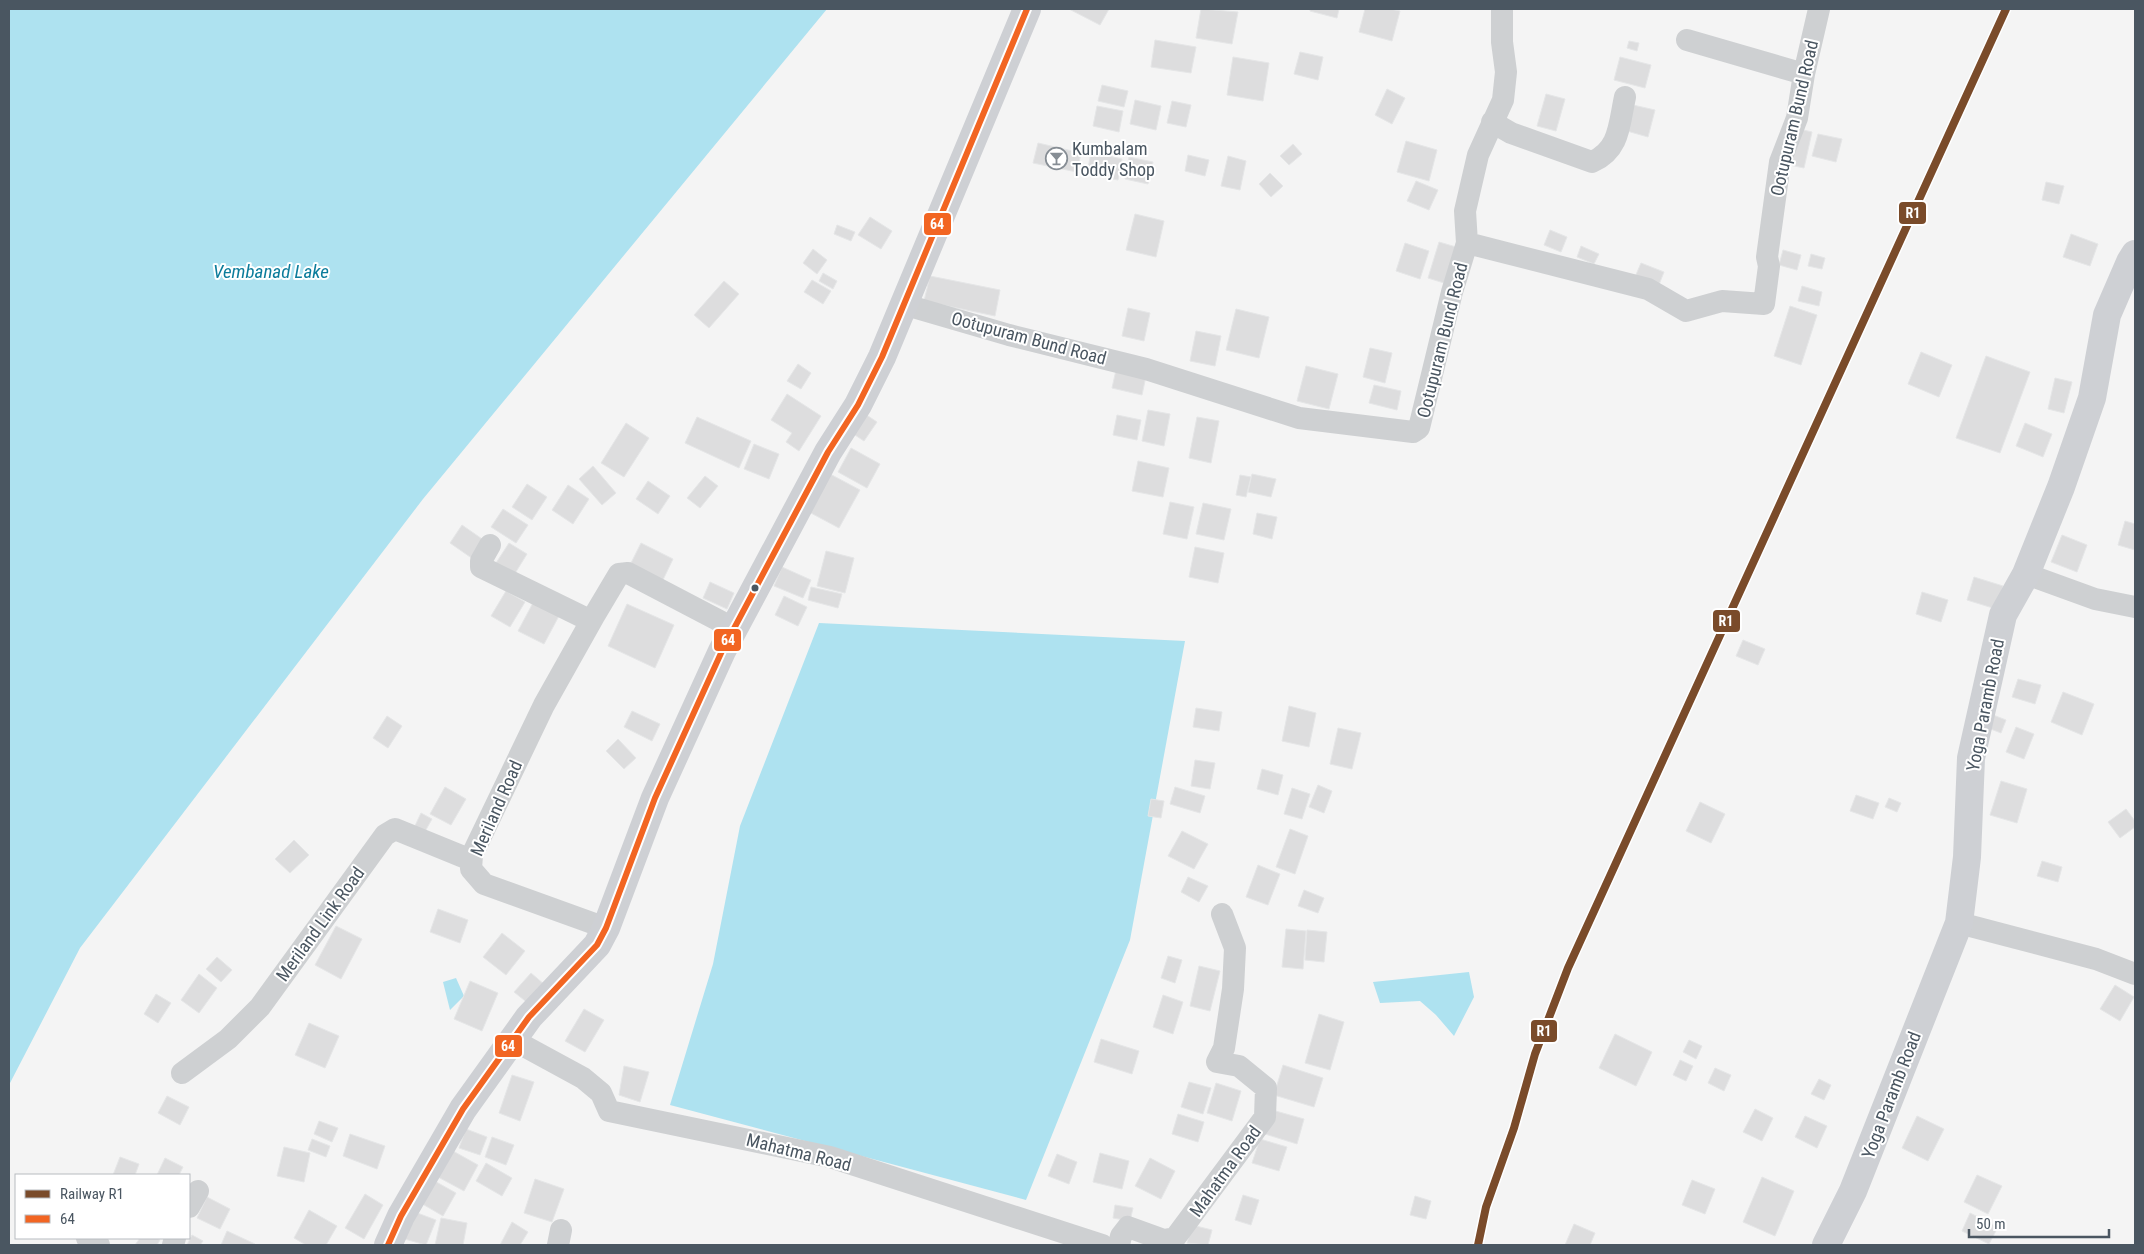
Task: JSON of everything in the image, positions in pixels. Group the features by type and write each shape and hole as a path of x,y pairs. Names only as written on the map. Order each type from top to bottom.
{"main road":[{"path":"390,1245 401,1216 463,1109 529,1017 597,945 606,928 655,798 735,628 828,452 858,405 906,305 1027,9"},
{"name":"Yoga Paramb Road","path":"1826,1245 1853,1192 1959,923 1967,857 1971,758 2004,614 2026,574 2061,487 2092,398 2107,315 2135,254"}],"street":[{"path":"1467,243 1465,211 1478,155 1503,100 1506,72 1502,42 1502,9"},
{"name":"Ootupuram Bund Road","path":"906,305 1009,335 1146,368 1300,418 1413,432 1419,428 1452,292 1467,243 1648,289 1686,311 1722,301 1764,304 1769,266 1767,257 1780,162 1797,118 1804,74 1819,9"},
{"path":"1686,40 1804,74"},
{"path":"1492,122 1511,133 1592,162 1606,156 1615,140 1625,97"},
{"path":"490,545 481,562 481,567 587,619 594,616 620,574 628,574 735,628"},
{"path":"2026,574 2095,599 2135,607"},
{"name":"Meriland Road","path":"594,616 544,705 471,860 471,869 484,884 606,928"},
{"name":"Meriland Link Road","path":"182,1073 228,1039 260,1007 385,835 394,829 471,860"},
{"name":"Mahatma Road","path":"1119,1245 1128,1227 1164,1240 1176,1238 1264,1117 1266,1088 1239,1066 1217,1062 1224,1048 1233,989 1235,948 1222,914"},
{"path":"1959,923 2096,959 2135,974"},
{"name":"Mahatma Road","path":"513,1040 584,1078 601,1093 609,1111 830,1157 1102,1245"}],"water":[{"name":"Vembanad Lake","path":"9,9 827,9 423,499 80,948 9,1085"},
{"path":"819,623 1185,641 1130,940 1026,1200 670,1105 713,964 740,826"},
{"path":"1469,972 1474,997 1454,1036 1436,1015 1420,1001 1380,1003 1373,982"},
{"path":"456,978 464,996 450,1010 443,982"}],"building":[{"path":"1069,9 1109,9 1100,25"},
{"path":"1201,9 1238,12 1232,44 1196,38"},
{"path":"1310,9 1339,9 1337,18 1310,11"},
{"path":"1365,9 1400,11 1392,41 1359,32"},
{"path":"1155,40 1196,47 1191,73 1151,67"},
{"path":"1629,41 1639,43 1637,51 1627,48"},
{"path":"1300,52 1323,57 1318,80 1294,74"},
{"path":"1233,57 1269,63 1263,101 1227,95"},
{"path":"1620,57 1651,65 1645,88 1614,80"},
{"path":"1102,85 1128,91 1124,107 1098,101"},
{"path":"1387,89 1405,98 1392,124 1375,115"},
{"path":"1546,94 1565,99 1556,131 1537,126"},
{"path":"1135,100 1161,106 1156,130 1130,124"},
{"path":"1172,101 1191,105 1186,127 1167,123"},
{"path":"1633,105 1655,110 1648,137 1627,131"},
{"path":"1097,106 1123,111 1119,132 1093,126"},
{"path":"1799,129 1812,132 1804,168 1785,164"},
{"path":"1818,134 1842,139 1836,162 1812,156"},
{"path":"1406,141 1437,150 1429,181 1397,172"},
{"path":"1038,143 1081,153 1077,172 1033,163"},
{"path":"1293,144 1302,154 1289,165 1280,156"},
{"path":"1091,152 1122,159 1118,180 1087,174"},
{"path":"1188,155 1209,160 1205,176 1185,171"},
{"path":"1228,156 1246,161 1240,190 1221,186"},
{"path":"1129,157 1153,162 1148,184 1125,179"},
{"path":"1270,173 1283,186 1271,197 1259,184"},
{"path":"1416,181 1438,190 1429,210 1407,201"},
{"path":"2046,182 2064,186 2059,204 2042,200"},
{"path":"1135,214 1164,221 1156,257 1126,250"},
{"path":"870,217 892,231 881,249 858,235"},
{"path":"837,225 855,232 851,241 834,234"},
{"path":"1550,230 1567,237 1561,252 1544,245"},
{"path":"2071,234 2098,244 2090,266 2063,257"},
{"path":"1439,242 1456,247 1444,283 1428,278"},
{"path":"1405,243 1429,251 1420,279 1396,271"},
{"path":"1581,246 1599,254 1594,264 1577,257"},
{"path":"813,249 827,260 817,274 803,263"},
{"path":"1783,250 1801,255 1797,270 1779,265"},
{"path":"1811,254 1825,258 1822,269 1808,266"},
{"path":"1641,263 1664,272 1658,287 1635,277"},
{"path":"823,273 837,281 833,289 819,281"},
{"path":"930,276 1000,290 995,316 924,301"},
{"path":"812,280 831,291 823,304 804,292"},
{"path":"724,281 739,294 709,328 694,315"},
{"path":"1802,286 1822,292 1819,306 1798,301"},
{"path":"1790,306 1817,315 1801,365 1774,356"},
{"path":"1128,308 1150,313 1144,341 1122,336"},
{"path":"1236,309 1269,317 1259,358 1226,350"},
{"path":"1196,331 1221,336 1215,366 1190,361"},
{"path":"1370,348 1392,353 1385,383 1363,377"},
{"path":"1921,352 1952,365 1939,397 1908,384"},
{"path":"1986,356 2030,372 2000,453 1956,438"},
{"path":"798,364 811,373 801,389 787,381"},
{"path":"1306,366 1338,374 1329,409 1297,401"},
{"path":"1116,370 1146,376 1142,395 1112,388"},
{"path":"2055,378 2072,382 2064,413 2048,409"},
{"path":"1374,385 1401,391 1397,410 1369,403"},
{"path":"787,394 821,416 799,451 786,442 792,433 771,420"},
{"path":"1148,410 1170,414 1164,446 1142,441"},
{"path":"862,412 877,422 864,441 849,431"},
{"path":"1117,415 1141,420 1137,440 1113,435"},
{"path":"697,417 751,441 739,468 685,443"},
{"path":"1197,417 1219,421 1211,463 1189,458"},
{"path":"626,423 649,438 624,477 601,463"},
{"path":"2025,423 2052,434 2043,457 2016,446"},
{"path":"754,444 779,454 769,479 744,469"},
{"path":"851,448 880,464 867,488 838,472"},
{"path":"1138,461 1169,468 1163,497 1132,491"},
{"path":"593,466 616,493 602,505 579,479"},
{"path":"830,474 860,490 839,528 809,512"},
{"path":"1252,474 1276,479 1271,497 1248,492"},
{"path":"1240,475 1251,477 1246,497 1236,495"},
{"path":"705,476 718,486 700,508 687,498"},
{"path":"648,481 670,496 658,514 636,499"},
{"path":"527,484 547,497 532,520 512,507"},
{"path":"568,485 589,499 573,524 552,510"},
{"path":"1170,502 1194,507 1187,539 1163,534"},
{"path":"1203,503 1231,509 1224,540 1196,534"},
{"path":"503,509 528,525 516,543 491,527"},
{"path":"1257,513 1277,517 1272,539 1253,534"},
{"path":"2125,521 2135,524 2135,550 2118,545"},
{"path":"462,525 485,541 473,559 450,543"},
{"path":"2062,535 2087,545 2077,572 2051,562"},
{"path":"509,543 527,554 514,575 496,563"},
{"path":"641,543 673,559 661,584 629,567"},
{"path":"1195,547 1224,553 1218,583 1189,577"},
{"path":"826,551 854,558 845,593 817,586"},
{"path":"782,567 811,580 803,598 774,586"},
{"path":"1974,577 2003,586 1996,609 1967,600"},
{"path":"710,582 734,593 727,609 703,598"},
{"path":"811,587 842,594 838,608 808,600"},
{"path":"506,591 525,602 510,627 491,616"},
{"path":"1922,592 1948,600 1941,622 1916,614"},
{"path":"784,596 807,607 798,626 775,615"},
{"path":"534,601 560,614 544,644 518,631"},
{"path":"627,604 674,625 655,668 608,646"},
{"path":"1743,640 1765,649 1758,665 1736,656"},
{"path":"2018,679 2041,685 2035,704 2012,697"},
{"path":"2063,692 2094,704 2082,735 2051,722"},
{"path":"1289,706 1316,713 1309,747 1282,741"},
{"path":"1196,708 1222,712 1219,731 1193,727"},
{"path":"632,711 660,724 652,741 624,727"},
{"path":"1988,713 2006,720 2001,733 1983,726"},
{"path":"387,716 402,726 388,748 373,738"},
{"path":"2016,727 2034,734 2024,759 2006,752"},
{"path":"1338,728 1361,733 1352,769 1330,764"},
{"path":"618,739 636,758 624,769 606,751"},
{"path":"1195,760 1215,763 1210,789 1191,786"},
{"path":"1262,769 1283,775 1278,795 1257,789"},
{"path":"2001,781 2027,789 2017,823 1990,815"},
{"path":"1318,785 1332,791 1324,813 1309,807"},
{"path":"445,787 466,799 451,825 430,814"},
{"path":"1175,787 1205,796 1200,813 1170,804"},
{"path":"1292,788 1310,794 1302,819 1284,814"},
{"path":"1856,795 1879,803 1873,819 1850,811"},
{"path":"1889,798 1901,803 1897,812 1885,807"},
{"path":"1151,799 1164,801 1161,818 1148,816"},
{"path":"1700,802 1725,814 1711,843 1686,831"},
{"path":"2126,809 2135,821 2135,827 2120,838 2108,822"},
{"path":"421,813 432,819 423,835 413,830"},
{"path":"1290,829 1308,836 1295,874 1276,867"},
{"path":"1182,831 1208,844 1194,869 1168,856"},
{"path":"294,840 309,855 290,873 275,859"},
{"path":"2042,861 2062,867 2058,882 2037,876"},
{"path":"1258,865 1280,874 1268,905 1246,897"},
{"path":"1188,877 1208,886 1199,902 1181,892"},
{"path":"1304,890 1324,898 1318,913 1298,906"},
{"path":"438,909 468,920 460,943 430,932"},
{"path":"336,926 362,939 341,979 315,965"},
{"path":"1286,929 1306,931 1303,969 1282,967"},
{"path":"1307,930 1327,932 1324,962 1305,960"},
{"path":"502,933 525,951 506,975 483,957"},
{"path":"1168,956 1182,960 1175,983 1161,978"},
{"path":"217,957 232,970 221,982 206,969"},
{"path":"1199,966 1220,971 1210,1011 1190,1006"},
{"path":"531,973 545,985 529,1004 514,992"},
{"path":"199,974 217,988 199,1013 181,1000"},
{"path":"470,981 498,993 482,1031 454,1019"},
{"path":"2115,985 2134,997 2120,1021 2100,1009"},
{"path":"156,994 171,1003 158,1023 144,1014"},
{"path":"1163,995 1183,1002 1173,1034 1153,1027"},
{"path":"584,1009 604,1020 585,1052 565,1041"},
{"path":"1319,1014 1344,1022 1330,1070 1305,1063"},
{"path":"309,1023 339,1036 325,1068 295,1055"},
{"path":"1615,1034 1652,1052 1636,1086 1599,1068"},
{"path":"1101,1039 1139,1051 1132,1074 1094,1062"},
{"path":"1689,1040 1702,1046 1696,1059 1683,1052"},
{"path":"1680,1060 1693,1066 1686,1081 1673,1075"},
{"path":"1283,1065 1323,1078 1314,1107 1274,1095"},
{"path":"624,1066 649,1072 640,1102 619,1095"},
{"path":"1715,1068 1731,1075 1724,1091 1708,1083"},
{"path":"512,1075 534,1082 520,1121 499,1113"},
{"path":"1819,1079 1831,1085 1824,1100 1811,1094"},
{"path":"1189,1082 1211,1088 1203,1114 1181,1107"},
{"path":"1216,1083 1241,1091 1232,1121 1207,1113"},
{"path":"167,1096 189,1107 180,1125 158,1113"},
{"path":"1755,1109 1773,1118 1762,1141 1743,1132"},
{"path":"1272,1110 1304,1119 1297,1144 1265,1134"},
{"path":"1178,1114 1204,1122 1198,1142 1172,1134"},
{"path":"1805,1116 1827,1126 1817,1148 1795,1137"},
{"path":"1917,1116 1944,1129 1928,1161 1902,1148"},
{"path":"319,1121 338,1128 332,1142 314,1134"},
{"path":"466,1129 487,1137 480,1155 459,1148"},
{"path":"350,1134 385,1146 377,1169 343,1156"},
{"path":"492,1137 514,1145 506,1165 485,1157"},
{"path":"312,1139 330,1146 326,1157 308,1150"},
{"path":"1260,1139 1287,1147 1279,1171 1252,1163"},
{"path":"284,1147 310,1153 304,1182 277,1176"},
{"path":"453,1151 478,1165 464,1191 438,1177"},
{"path":"1100,1153 1129,1161 1122,1189 1093,1182"},
{"path":"1057,1154 1077,1162 1069,1184 1048,1176"},
{"path":"120,1157 139,1164 135,1174 113,1174"},
{"path":"165,1158 183,1167 180,1174 157,1174"},
{"path":"1150,1158 1175,1171 1161,1199 1135,1186"},
{"path":"486,1163 512,1178 502,1196 476,1181"},
{"path":"1977,1175 2002,1186 1988,1214 1964,1202"},
{"path":"1762,1177 1794,1191 1775,1236 1743,1222"},
{"path":"431,1179 456,1193 443,1216 419,1202"},
{"path":"535,1179 564,1189 552,1222 524,1213"},
{"path":"1692,1180 1715,1189 1705,1214 1682,1205"},
{"path":"365,1194 383,1205 364,1239 345,1228"},
{"path":"1243,1195 1259,1200 1251,1225 1235,1220"},
{"path":"1415,1196 1431,1201 1426,1219 1410,1215"},
{"path":"207,1197 230,1209 220,1229 197,1218"},
{"path":"1115,1205 1133,1208 1130,1221 1113,1218"},
{"path":"309,1210 337,1226 326,1245 306,1245 294,1238"},
{"path":"412,1211 436,1220 426,1245 401,1238"},
{"path":"1970,1213 1998,1227 1989,1244 1962,1231"},
{"path":"441,1218 467,1223 463,1245 435,1245"},
{"path":"512,1222 528,1232 520,1245 500,1245"},
{"path":"1574,1224 1595,1233 1590,1245 1565,1245"},
{"path":"1192,1225 1212,1230 1208,1245 1187,1243"},
{"path":"227,1231 255,1244 221,1245"},
{"path":"192,1235 203,1241 200,1245 187,1245"},
{"path":"139,1239 160,1240 157,1245 135,1245"}],"rail line":[{"name":"R1","path":"1478,1245 1486,1207 1514,1128 1535,1054 1568,968 2006,9"}],"transit line":[{"name":"64","path":"388,1245 401,1216 463,1109 529,1017 597,945 606,928 655,798 722,651 828,452 858,405 882,357 1027,9"}],"place":[{"name":"Kumbalam Toddy Shop","path":"1056,158"}]}
